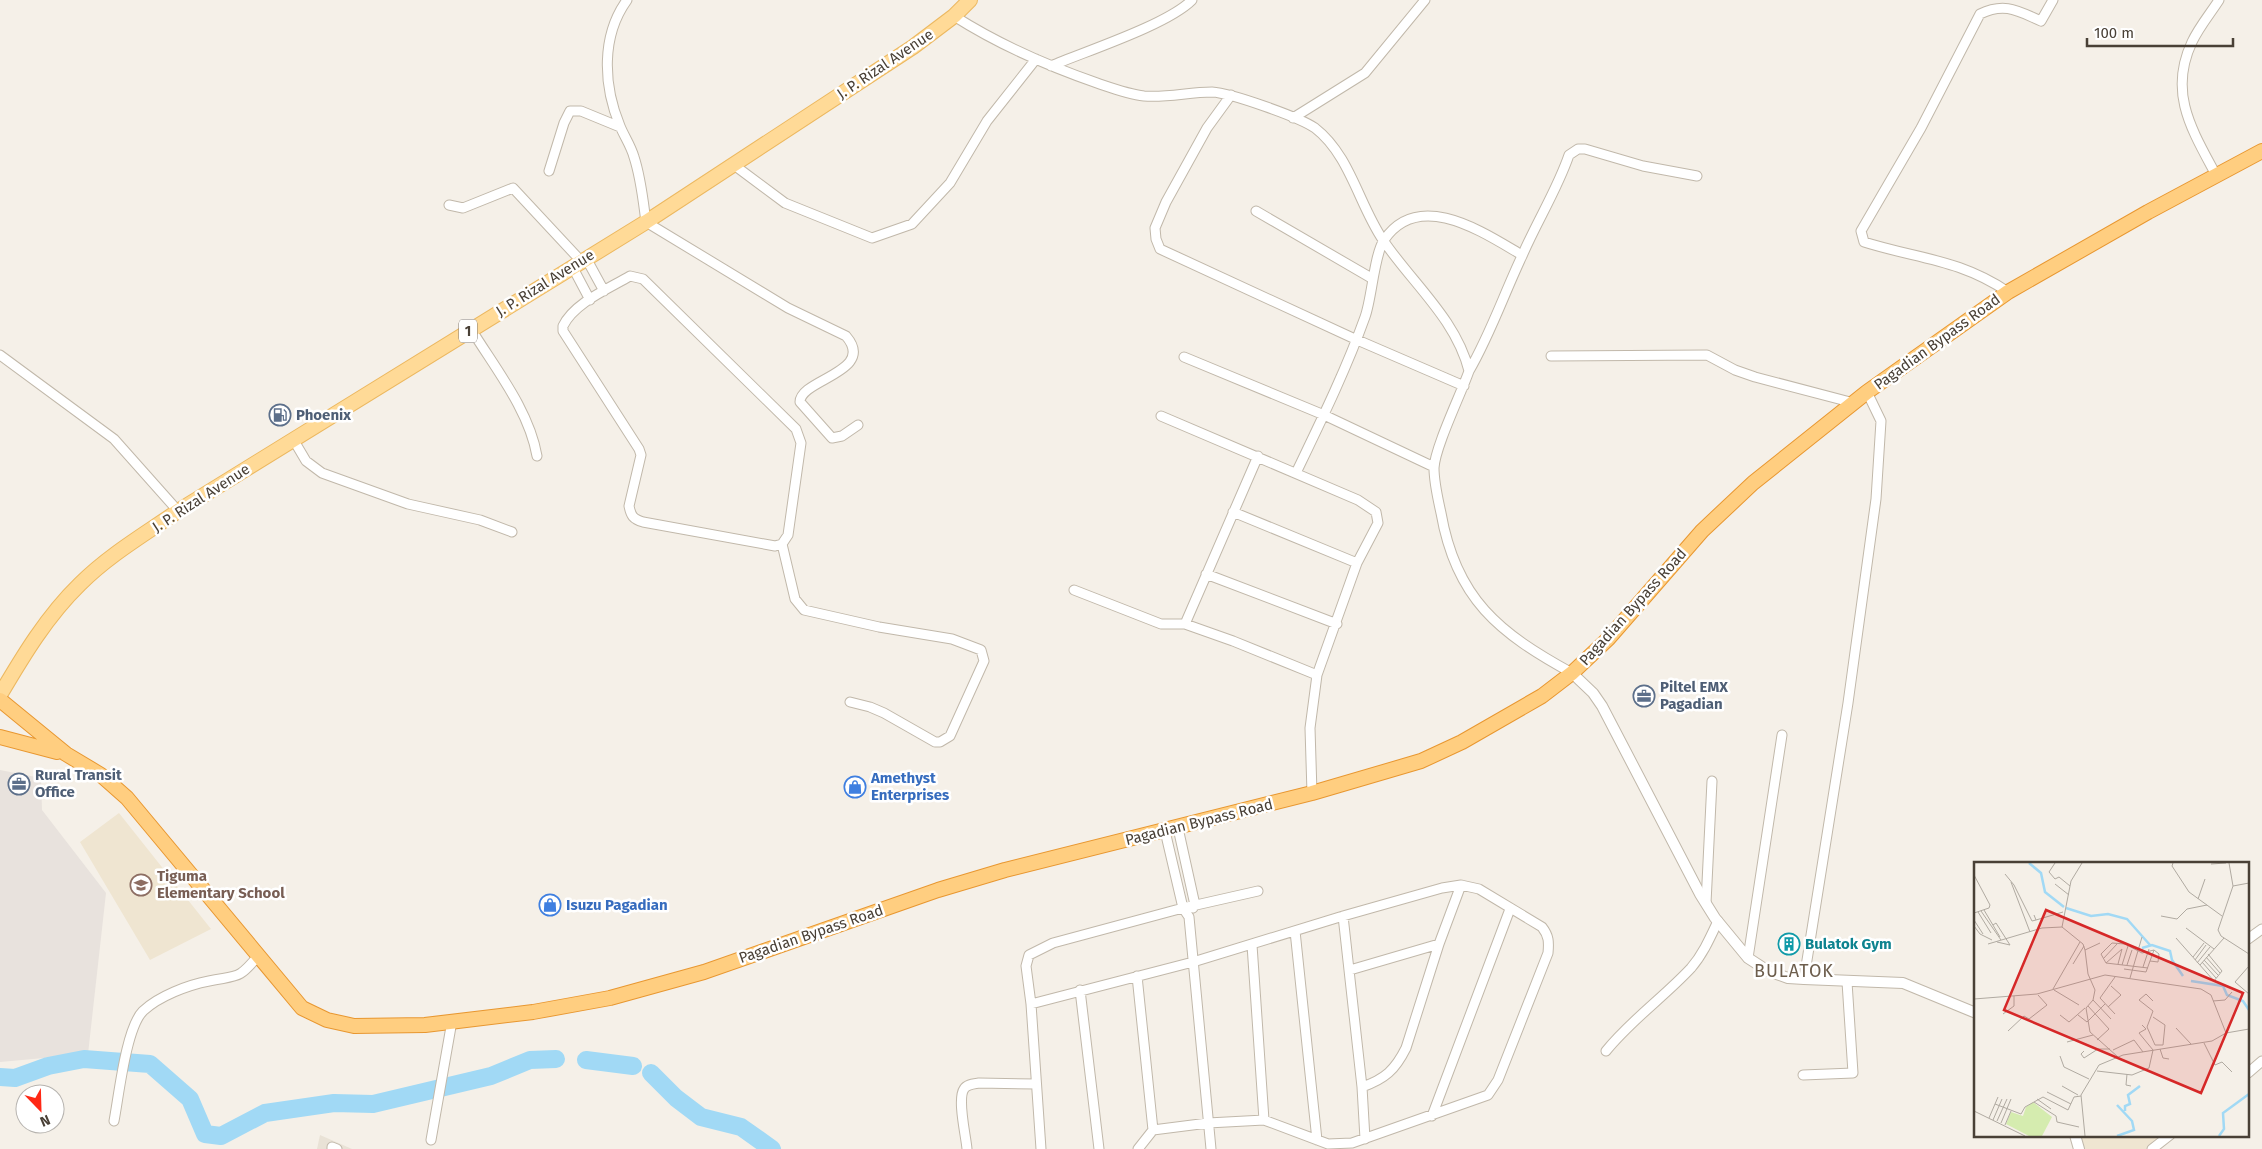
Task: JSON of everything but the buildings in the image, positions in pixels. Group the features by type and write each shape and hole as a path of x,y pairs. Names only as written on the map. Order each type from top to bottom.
{"highway":[{"name":"Pagadian Bypass Road","path":"0,700 66,754 102,775 126,798 302,1008 327,1020 354,1026 425,1025 568,1006 645,989 704,972 938,890 1005,870 1172,830 1312,793 1421,761 1462,742 1542,696 1572,673 1608,639 1702,531 1753,483 1867,392 2008,292 2262,151"},
{"name":"Pagadian Bypass Road","path":"0,737 66,754"}],"main road":[{"name":"J. P. Rizal Avenue","path":"0,696 31,643 80,584 109,559 178,511 646,222 734,165 913,47 954,16 970,0"}],"street":[{"path":"627,0 610,34 607,76 620,127 626,135 638,168 646,222 788,308 846,336 852,344 854,351 852,358 833,376 805,391 800,396 800,402 832,438 842,436 858,425"},
{"path":"1051,66 1174,14 1192,0"},
{"path":"1293,118 1365,73 1425,0"},
{"path":"2008,292 1972,271 1955,265 1864,242 1861,231 1921,128 1980,14 1993,8 2004,7 2042,21 2053,0"},
{"path":"2216,175 2190,122 2180,80 2193,41 2219,0"},
{"path":"954,16 976,30 1051,66 1123,92 1143,96 1214,92 1231,95 1314,127 1336,151 1383,241 1456,338 1469,372"},
{"path":"734,165 785,203 872,238 912,224 950,183 987,121 1036,58"},
{"path":"1231,95 1199,142 1166,202 1155,228 1156,239 1160,249 1355,339 1464,386"},
{"path":"549,171 564,123 570,112 581,111 620,127"},
{"path":"1697,176 1643,166 1586,149 1573,150 1569,154 1554,194 1522,255 1480,352 1469,372 1434,467 1445,536 1458,571 1471,594 1485,613 1507,632 1538,654 1572,673 1593,693 1602,706 1706,903 1748,958 1768,971 1788,978 1903,983 1974,1013"},
{"path":"449,205 464,208 513,188 604,291"},
{"path":"1256,211 1373,280"},
{"path":"1296,473 1324,415 1365,317 1383,241 1400,224 1416,217 1433,216 1455,220 1472,226 1522,255"},
{"path":"579,262 590,300"},
{"path":"630,276 644,279 796,429 801,443 788,535 782,544 775,546 634,519 630,514 629,506 640,455 639,449 564,332 563,326 568,317 604,291 630,276"},
{"path":"471,329 524,417 533,438 537,456"},
{"path":"0,355 114,439 178,511"},
{"path":"1551,356 1707,355 1735,370 1755,377 1854,403"},
{"path":"1184,357 1324,415 1434,467"},
{"path":"1804,979 1848,703 1876,499 1881,421 1867,392"},
{"path":"1161,416 1258,456 1370,507 1376,512 1378,523 1357,563 1337,624 1317,675 1310,728 1312,793"},
{"path":"293,439 306,461 322,472 408,504 480,520 512,532"},
{"path":"1185,624 1258,456"},
{"path":"1233,512 1357,563"},
{"path":"782,544 795,599 804,610 878,627 952,639 970,644 980,650 984,656 984,661 950,736 940,742 935,742 870,707 850,702"},
{"path":"1206,574 1337,624"},
{"path":"1074,590 1161,624 1185,624 1234,641 1317,675"},
{"path":"1748,958 1782,736"},
{"path":"1706,903 1712,781"},
{"path":"1172,830 1195,905 1189,917"},
{"path":"1172,830 1183,908 1189,917 1210,1149"},
{"path":"1032,1004 1193,962 1343,916 1442,888 1461,885 1480,889 1542,927 1549,942 1548,953 1494,1089 1479,1100 1365,1139 1339,1145 1328,1144 1264,1120 1208,1123 1153,1130"},
{"path":"1362,1088 1389,1074 1398,1063 1406,1048 1439,944 1461,885"},
{"path":"1040,1149 1032,1004 1026,966 1029,955 1037,949 1183,908 1258,892"},
{"path":"1432,1116 1510,909"},
{"path":"1343,916 1362,1088 1365,1139"},
{"path":"1606,1051 1633,1021 1692,967 1705,948 1718,921"},
{"path":"2250,938 2262,929"},
{"path":"1295,931 1317,1140"},
{"path":"1252,944 1264,1120"},
{"path":"1350,970 1439,944"},
{"path":"114,1121 126,1055 133,1028 142,1011 160,999 189,987 238,976 244,973 258,956"},
{"path":"1137,976 1153,1130 1138,1149"},
{"path":"1803,1075 1852,1073 1847,982"},
{"path":"1080,990 1098,1149"},
{"path":"431,1140 452,1021"},
{"path":"2250,1071 2262,1061"},
{"path":"967,1149 961,1098 964,1089 969,1085 978,1083 1036,1084"},
{"path":"2075,1136 2079,1149"},
{"path":"2152,1149 2169,1136"},
{"path":"332,1149 332,1147 337,1149"}],"shaded area":[{"path":"0,770 41,778 42,810 106,893 88,1054 0,1062"},
{"name":"Tiguma Elementary School","path":"119,813 211,929 150,960 80,842"},
{"path":"320,1135 352,1149 317,1149"},
{"path":"2081,1136 2163,1136 2146,1149 2085,1149"}],"waterway":[{"path":"0,1077 15,1078 48,1066 84,1059 150,1064 190,1099 205,1134 221,1136 265,1113 334,1103 373,1104 491,1076 530,1060 556,1059"},
{"path":"586,1060 633,1066"},
{"path":"651,1073 676,1098 701,1117 741,1127 772,1149"}],"place":[{"name":"Phoenix","path":"280,415"},
{"name":"Piltel EMX Pagadian","path":"1644,696"},
{"name":"Rural Transit Office","path":"19,784"},
{"name":"Amethyst Enterprises","path":"855,787"},
{"name":"Tiguma Elementary School","path":"141,885"},
{"name":"Isuzu Pagadian","path":"550,905"},
{"name":"Bulatok Gym","path":"1789,944"}],"district":[{"name":"BULATOK","path":"1794,971"}]}
